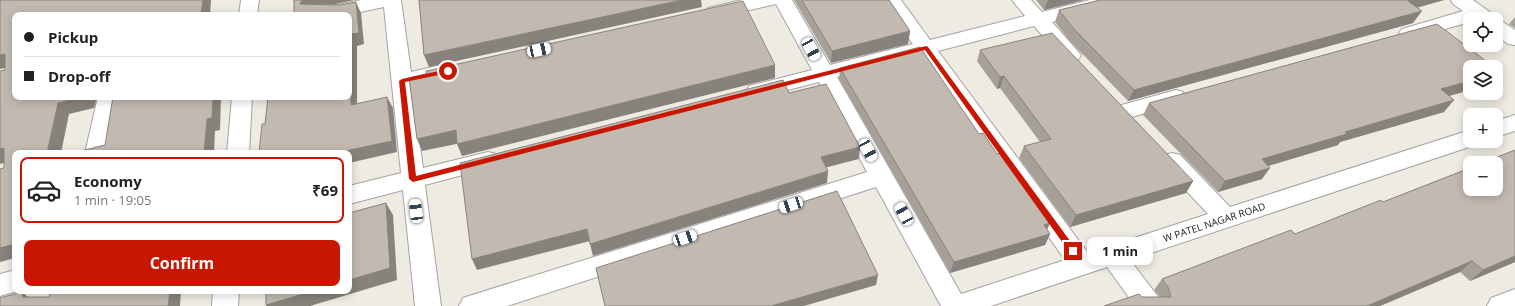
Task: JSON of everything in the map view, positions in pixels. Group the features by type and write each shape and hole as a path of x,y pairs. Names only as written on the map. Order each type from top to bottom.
{"street":[{"path":"248,12 250,0"},
{"path":"331,12 391,0 428,306"},
{"path":"698,16 769,0"},
{"path":"783,0 954,306"},
{"path":"891,0 1082,264"},
{"path":"1021,0 1037,20 1086,71"},
{"path":"741,95 1113,0"},
{"path":"1460,0 1477,12"},
{"path":"1394,37 1463,21"},
{"path":"1503,31 1515,39"},
{"path":"402,81 456,69"},
{"path":"1141,128 1119,105 1194,92"},
{"path":"96,150 107,100"},
{"path":"238,150 242,100"},
{"path":"1503,127 1515,123"},
{"name":"W PATEL NAGAR ROAD","path":"958,306 1082,264 1463,140"},
{"path":"1157,145 1226,218"},
{"path":"352,194 504,156"},
{"path":"472,306 882,176"},
{"path":"1112,255 1150,306"},
{"path":"0,284 12,282"},
{"path":"225,306 226,294"},
{"path":"1500,306 1515,300"}],"building":[{"path":"0,0 203,0 201,12 12,12 12,100 70,100 58,103 48,150 12,150 12,245 0,248 0,169 4,168 4,148 0,149 0,71 5,70 5,54 0,55"},
{"path":"294,0 302,0 300,4 340,5 356,2 359,33 352,34 352,12 294,12"},
{"path":"419,0 682,0 424,55"},
{"path":"802,0 889,0 910,31 832,51"},
{"path":"1100,0 1410,0 1408,1 1422,11 1134,90 1073,28 1059,10"},
{"path":"743,1 775,65 457,144 456,130 417,139 409,78 426,74 426,71"},
{"path":"1437,24 1463,44 1463,52 1474,52 1485,60 1463,60 1463,83 1441,89 1454,100 1345,132 1347,134 1262,159 1270,168 1225,181 1149,103"},
{"path":"1052,33 1193,181 1076,215 1024,146 1051,139 1004,76 1000,77 980,50"},
{"path":"920,47 979,134 983,133 997,154 1000,153 1050,223 1044,225 1050,234 954,262 840,68"},
{"path":"783,80 789,93 826,84 860,147 821,157 828,171 590,244 587,229 472,259 460,163"},
{"path":"387,97 392,141 350,150 259,150 262,124 265,124 268,100 351,100 351,105"},
{"path":"112,100 213,100 212,118 207,119 204,150 85,150 105,145"},
{"path":"1515,150 1515,256 1483,270 1472,261 1367,306 1104,306 1139,294 1142,297 1171,297 1168,287 1162,279 1291,230 1295,234 1381,200 1383,202 1463,171 1463,196 1503,196 1503,156 1500,156"},
{"path":"837,191 878,275 771,306 605,306 596,268"},
{"path":"386,203 390,268 352,279 352,212"},
{"path":"15,294 22,294 23,297 49,297 50,294 170,294 168,306 0,306 0,298"},
{"path":"266,294 303,294 266,305"}],"route":[{"path":"448,71 402,81 413,179 926,48 1073,251"}]}
